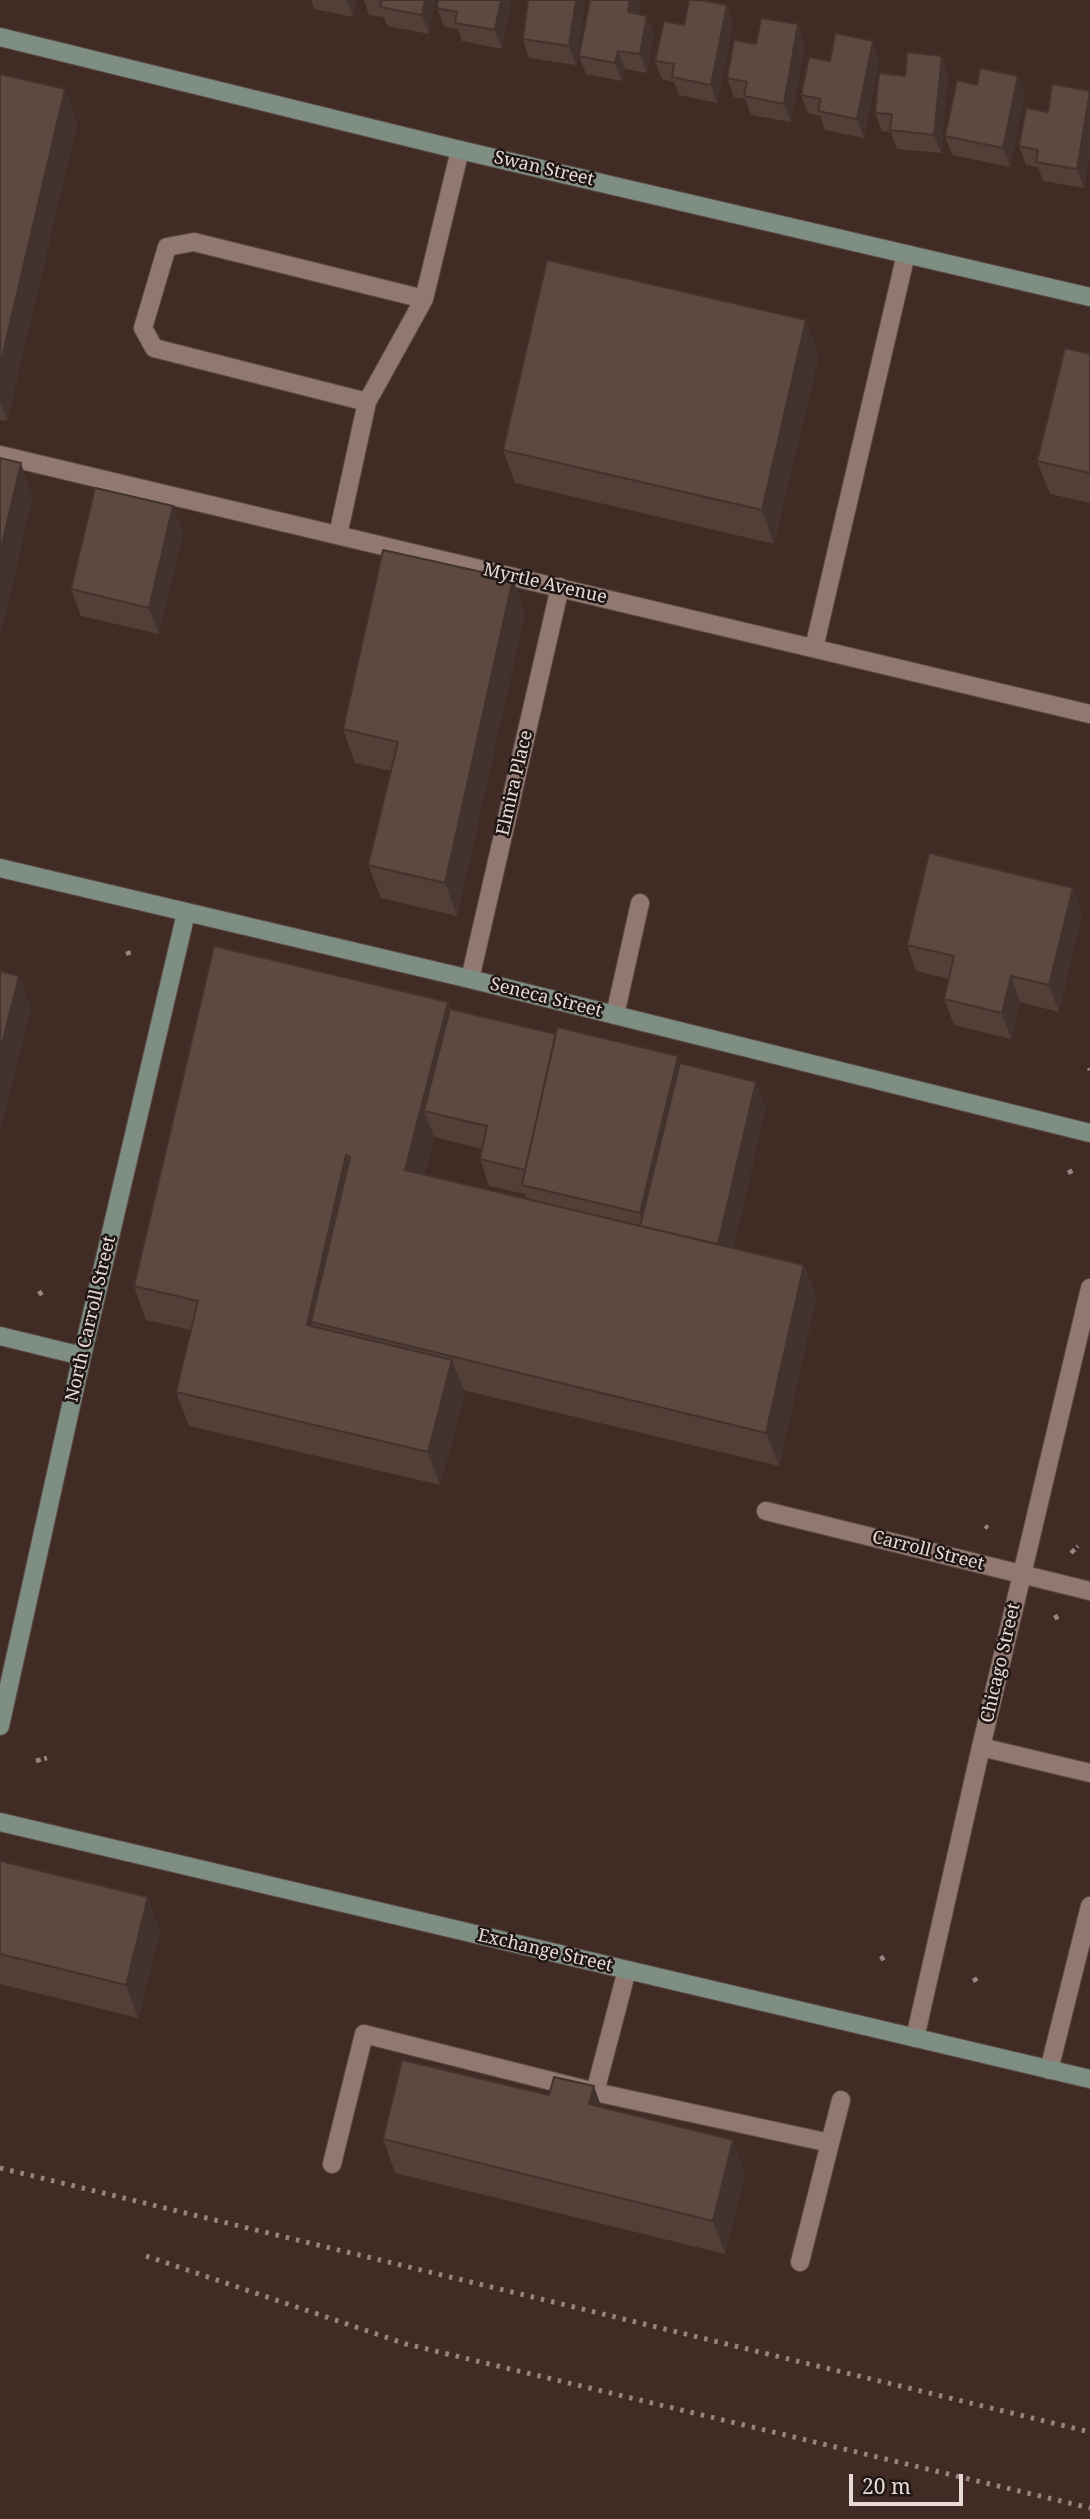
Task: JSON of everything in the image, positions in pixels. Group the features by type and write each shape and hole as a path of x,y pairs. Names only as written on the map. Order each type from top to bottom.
{"main road":[{"name":"Swan Street","path":"0,37 460,150 1090,297"},
{"name":"Seneca Street","path":"0,868 470,979 1090,1133"},
{"name":"North Carroll Street","path":"0,1726 82,1356 186,913"},
{"path":"0,1336 82,1356"},
{"name":"Exchange Street","path":"0,1822 1090,2080"}],"street":[{"path":"338,536 367,402 424,299 460,150"},
{"path":"367,402 154,348 142,328 167,247 194,242 424,299"},
{"path":"814,648 906,254"},
{"name":"Myrtle Avenue","path":"0,455 1090,714"},
{"name":"Elmira Place","path":"470,979 560,587"},
{"path":"615,1015 640,903"},
{"name":"Chicago Street","path":"915,2038 1090,1289"},
{"name":"Carroll Street","path":"766,1511 1090,1591"},
{"path":"981,1747 1090,1773"},
{"path":"1049,2070 1090,1906"},
{"path":"595,2092 627,1970"},
{"path":"332,2164 364,2034 595,2092 830,2143"},
{"path":"800,2262 841,2099"}],"path":[{"path":"1068,1172 1075,1169"},
{"path":"39,1291 43,1297"},
{"path":"1071,1553 1078,1546"},
{"path":"1055,1615 1059,1622"},
{"path":"36,1761 47,1758"}],"building":[{"path":"382,0 425,0 422,15 380,7"},
{"path":"438,0 501,0 495,30 455,23 457,12 437,8"},
{"path":"528,0 576,0 569,46 523,39"},
{"path":"590,0 630,0 628,12 647,16 640,54 618,51 615,63 579,56"},
{"path":"689,0 727,5 711,85 672,77 674,64 655,61 664,21 684,25"},
{"path":"761,18 798,24 784,104 744,96 747,82 727,78 734,40 756,44"},
{"path":"835,33 873,41 857,119 818,111 821,99 801,95 809,57 830,61"},
{"path":"907,52 942,56 934,135 890,130 892,114 875,113 879,73 905,76"},
{"path":"980,68 1018,76 1003,148 945,136 957,80 977,85"},
{"path":"0,74 65,89 0,366"},
{"path":"1052,84 1090,91 1077,169 1036,162 1038,150 1019,146 1026,108 1048,112"},
{"path":"547,260 806,320 762,510 503,450"},
{"path":"1065,348 1090,354 1090,473 1037,461"},
{"path":"0,458 21,463 0,553"},
{"path":"95,488 173,506 149,608 71,589"},
{"path":"383,550 513,579 445,883 368,865 398,742 343,729"},
{"path":"929,853 1073,888 1049,985 1011,976 1002,1013 944,999 954,956 907,945"},
{"path":"214,946 448,1002 405,1170 804,1265 766,1433 311,1322 350,1157 346,1155 307,1325 452,1360 428,1452 176,1392 198,1301 134,1286"},
{"path":"0,971 19,976 0,1052"},
{"path":"450,1009 556,1034 525,1170 480,1159 487,1126 424,1111"},
{"path":"557,1027 678,1056 640,1213 522,1185"},
{"path":"680,1063 756,1082 718,1244 640,1226"},
{"path":"0,1861 148,1897 126,1985 0,1954"},
{"path":"402,2060 549,2095 554,2077 594,2086 589,2104 733,2140 713,2221 383,2139"}],"railway":[{"path":"0,2168 1090,2432"},
{"path":"146,2256 406,2344 1090,2508"}]}
